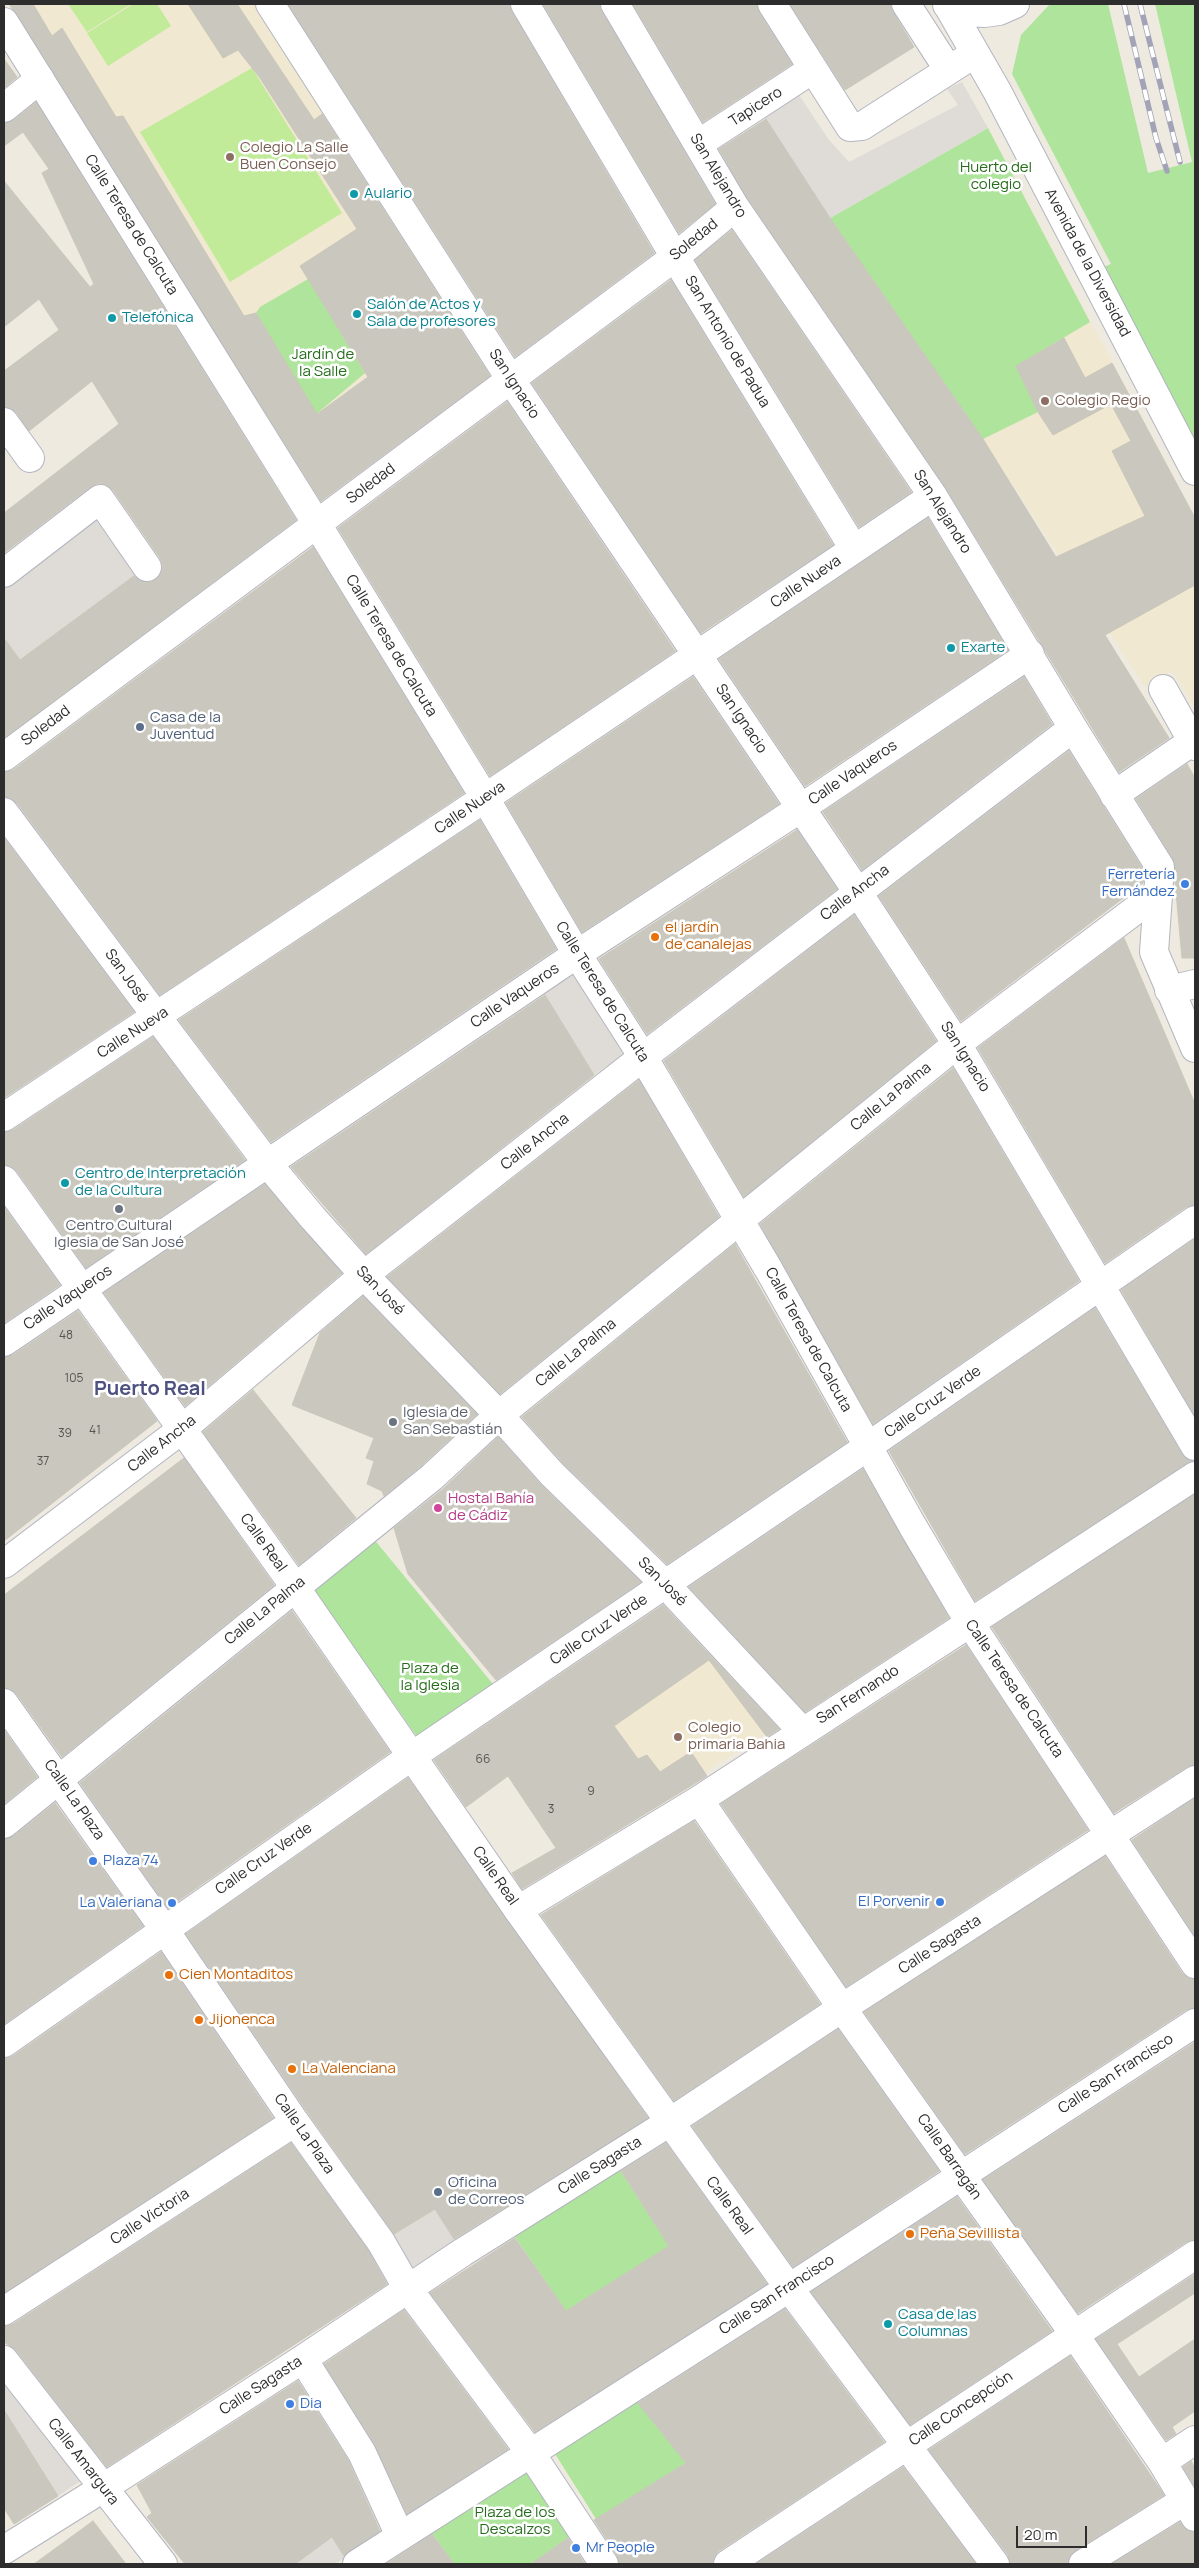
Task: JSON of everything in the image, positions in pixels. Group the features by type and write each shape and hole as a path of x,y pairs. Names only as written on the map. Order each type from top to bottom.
{"street":[{"name":"San Ignacio","path":"270,4 511,380 858,891 957,1044 1195,1446"},
{"name":"San Antonio de Padua","path":"525,4 675,257 854,549"},
{"name":"San Alejandro","path":"615,4 735,207 933,496 1160,868 1154,952 1195,1048"},
{"path":"772,4 850,127 862,126 974,54 982,38 1013,5"},
{"path":"906,4 948,70"},
{"name":"Avenida de la Diversidad","path":"947,4 968,12 984,13 1013,5"},
{"name":"Avenida de la Diversidad","path":"947,4 974,54 998,92 1195,472"},
{"name":"Calle Teresa de Calcuta","path":"4,22 317,524 485,798 577,954 642,1057 740,1220 970,1623 1112,1835 1195,1964"},
{"name":"Tapicero","path":"698,144 813,70"},
{"path":"4,108 40,79"},
{"name":"Soledad","path":"4,757 675,257 735,207"},
{"path":"4,422 30,458"},
{"name":"Calle Nueva","path":"4,1118 485,798 933,496"},
{"path":"4,573 100,499 146,567"},
{"name":"Calle Vaqueros","path":"4,1342 577,954 801,808 1030,654"},
{"path":"1114,794 1194,743 1163,689"},
{"name":"Calle Ancha","path":"4,1564 181,1430 364,1275 642,1057 1073,728"},
{"name":"San José","path":"4,812 268,1164 364,1275 499,1415 552,1474 666,1584 802,1731"},
{"name":"Calle La Palma","path":"4,1824 432,1476 499,1415 957,1044 1158,893"},
{"path":"1169,990 1195,984"},
{"name":"Calle Real","path":"4,1180 295,1587 518,1910 788,2288 907,2444 995,2564"},
{"name":"Calle Cruz Verde","path":"4,2043 412,1756 868,1447 1195,1220"},
{"name":"San Fernando","path":"518,1910 699,1800 1195,1476"},
{"name":"Calle La Plaza","path":"4,1703 59,1778 381,2242 408,2289 530,2452 604,2564"},
{"name":"Calle Sagasta","path":"4,2550 302,2359 463,2252 670,2122 842,2008 1195,1780"},
{"name":"Calle Barragán","path":"699,1800 842,2008 1074,2334 1162,2462 1190,2509"},
{"name":"Calle San Francisco","path":"356,2564 489,2481 530,2452 962,2176 1195,2023"},
{"name":"Calle Victoria","path":"4,2311 296,2122"},
{"name":"Calle Concepción","path":"728,2564 1195,2255"},
{"path":"302,2359 362,2453 400,2536"},
{"name":"Calle Amargura","path":"4,2360 163,2564"},
{"path":"1162,2462 1195,2440"},
{"path":"1083,2564 1190,2509"}],"shaded area":[{"name":"Colegio La Salle Buen Consejo","path":"9,4 260,4 457,309 314,416 306,404 266,426"},
{"path":"962,82 988,128 830,218 763,114 799,95 829,140 849,162 958,105 947,89"},
{"name":"Colegio Regio","path":"988,128 1195,518 1195,708 1172,671 1145,687 983,439 884,295 835,216"},
{"path":"100,499 147,567 20,660 4,638 4,573"},
{"path":"574,971 628,1052 594,1075 543,992"},
{"name":"Colegio primaria Bahia","path":"718,1653 782,1723 631,1819 593,1741"},
{"path":"435,2209 463,2252 408,2289 388,2237"},
{"path":"4,2369 88,2476 58,2496 4,2410"},
{"path":"332,2537 345,2558 334,2564 295,2564"}],"green space":[{"path":"68,4 131,4 87,32"},
{"path":"133,4 157,4 171,26 108,66 87,33"},
{"path":"1050,4 1108,4 1148,173 1192,162 1155,4 1195,4 1195,450 1101,268 1111,264 1012,74 1021,35"},
{"path":"252,68 342,213 230,282 140,132"},
{"name":"Huerto del colegio","path":"988,128 1090,322 1016,366 1038,412 983,439 830,218"},
{"name":"Jardín de la Salle","path":"308,279 365,373 314,416 308,399 256,313 260,307"},
{"name":"Plaza de la Iglesia","path":"373,1538 497,1689 418,1738 311,1587"},
{"path":"618,2167 669,2246 566,2311 513,2234"},
{"name":"Plaza de los Descalzos","path":"633,2396 686,2463 596,2519 552,2449"},
{"name":"Plaza de los Descalzos","path":"527,2459 573,2534 531,2564 454,2564 429,2529"}],"building":[{"path":"9,4 33,4 52,36 62,28 116,117 123,116 244,316 256,313 317,414 368,377 300,266 357,229 260,78 238,50 223,58 188,4 237,4 314,120 322,114 490,376 321,501"},
{"path":"288,4 509,4 654,253 515,357"},
{"path":"543,4 599,4 715,204 679,233"},
{"path":"633,4 757,4 759,12 792,64 703,122"},
{"path":"790,4 890,4 914,47 845,90"},
{"path":"4,59 17,77 4,88"},
{"path":"36,102 296,520 4,738 4,638 20,660 134,576 141,581 149,582 155,580 161,574 163,566 160,558 113,490 107,485 99,483 90,487 4,553 4,513 119,424 92,381 29,431 16,412 4,407 4,371 59,330 39,299 4,327 4,181 90,287 94,284 42,173 49,169 23,132 4,146 4,123 14,120"},
{"path":"766,119 830,218 983,439 1056,557 1145,516 1112,451 1131,441 1111,404 1053,435 1038,412 1016,366 1064,338 1085,378 1112,363 1195,518 1195,585 1105,635 1169,738 1119,772 946,488 748,199 719,149"},
{"path":"732,230 911,492 859,527 695,260"},
{"path":"671,280 833,545 701,633 532,383"},
{"path":"507,402 675,651 490,776 338,528"},
{"path":"928,518 1008,650 805,786 719,659"},
{"path":"313,547 464,793 160,995 17,803 4,797 4,772 13,770"},
{"path":"693,677 779,804 582,932 506,803"},
{"path":"1024,677 1052,724 862,870 823,812"},
{"path":"1069,751 1144,871 1143,883 961,1021 879,896"},
{"path":"1187,764 1195,778 1195,958 1182,958 1173,859 1136,799"},
{"path":"480,820 556,949 271,1142 179,1020"},
{"path":"797,830 837,889 647,1034 599,959"},
{"path":"4,838 134,1012 4,1098"},
{"path":"854,915 936,1041 744,1197 664,1061"},
{"path":"1124,938 1195,1104 1195,1205 1186,1207 1105,1263 978,1048"},
{"path":"545,995 594,1075 366,1254 291,1167"},
{"path":"153,1037 245,1160 86,1268 17,1171 11,1166 4,1165 4,1132 13,1130"},
{"path":"953,1068 1079,1281 873,1424 760,1224"},
{"path":"639,1080 719,1217 500,1394 387,1277"},
{"path":"265,1184 342,1273 185,1406 104,1293"},
{"path":"4,1207 60,1285 4,1323"},
{"path":"1195,1239 1195,1416 1121,1290"},
{"path":"735,1244 847,1442 667,1564 563,1463 522,1417"},
{"name":"Iglesia de San Sebastián","path":"363,1296 477,1414 422,1465 384,1496 382,1491 367,1484 374,1461 366,1458 374,1438 292,1405 320,1333"},
{"path":"1095,1308 1182,1454 1192,1461 975,1601 889,1451"},
{"path":"78,1311 157,1421 4,1541 4,1357 13,1355"},
{"path":"253,1390 356,1518 299,1565 203,1432"},
{"path":"498,1437 541,1485 641,1582 496,1680 408,1574 394,1528 443,1489"},
{"path":"184,1458 274,1585 62,1757 17,1694 11,1689 4,1688 4,1595"},
{"path":"863,1469 949,1618 805,1712 689,1587"},
{"path":"1195,1494 1195,1765 1187,1767 1114,1813 992,1627"},
{"path":"663,1605 779,1729 767,1737 709,1660 614,1726 638,1759 647,1755 660,1772 691,1752 707,1776 522,1889 512,1873 556,1848 508,1776 466,1807 434,1760"},
{"path":"292,1611 390,1752 168,1908 80,1783"},
{"path":"966,1645 1088,1830 846,1987 721,1804"},
{"path":"4,1730 37,1777 4,1804"},
{"path":"408,1778 648,2118 454,2239 435,2209 394,2234 308,2113 186,1934"},
{"path":"1195,1798 1195,1936 1132,1840"},
{"path":"55,1803 143,1926 4,2024 4,1839 14,1836"},
{"path":"694,1821 820,2004 674,2101 541,1915"},
{"path":"1105,1856 1182,1973 1188,1978 1195,1980 1195,2008 1186,2010 965,2154 864,2012"},
{"path":"161,1952 273,2118 4,2293 4,2058 13,2056"},
{"path":"838,2029 939,2171 793,2267 692,2126"},
{"path":"1195,2042 1195,2240 1186,2242 1078,2313 983,2180"},
{"path":"291,2143 368,2250 387,2284 107,2467 16,2350 4,2342 4,2326 13,2324"},
{"path":"666,2143 767,2284 535,2432 430,2293 515,2238 566,2311 669,2246 621,2171"},
{"path":"957,2197 1052,2331 910,2425 811,2292"},
{"path":"1195,2274 1195,2293 1117,2344 1139,2377 1195,2339 1195,2411 1172,2427 1176,2434 1166,2440 1096,2339"},
{"path":"785,2309 884,2442 719,2551 714,2557 712,2564 619,2564 617,2555 594,2520 686,2463 638,2403"},
{"path":"404,2310 508,2449 407,2514 375,2445 324,2364"},
{"path":"1070,2356 1164,2495 1075,2551 1070,2556 1067,2564 1010,2564 1008,2555 929,2450"},
{"path":"298,2381 348,2460 380,2531 344,2556 332,2537 295,2564 185,2564 147,2517 152,2513 137,2485"},
{"path":"4,2410 58,2496 14,2524 4,2508"},
{"path":"1191,2461 1195,2468 1195,2487 1183,2467"},
{"path":"903,2467 976,2564 756,2564"},
{"path":"93,2521 126,2564 34,2564"},
{"path":"1180,2522 1187,2530 1195,2533 1195,2564 1112,2564"},
{"path":"432,2534 454,2564 386,2564"},
{"path":"568,2538 585,2564 531,2564"}],"railway":[{"path":"1124,4 1156,138 1167,171"},
{"path":"1140,4 1180,162"}],"place":[{"name":"Colegio La Salle Buen Consejo","path":"230,157"},
{"name":"Aulario","path":"354,194"},
{"name":"Salón de Actos y Sala de profesores","path":"357,314"},
{"name":"Telefónica","path":"112,318"},
{"name":"Colegio Regio","path":"1045,401"},
{"name":"Exarte","path":"951,648"},
{"name":"Casa de la Juventud","path":"140,727"},
{"name":"Ferretería Fernández","path":"1185,884"},
{"name":"el jardín de canalejas","path":"655,937"},
{"name":"Centro de Interpretación de la Cultura","path":"65,1183"},
{"name":"Centro Cultural Iglesia de San José","path":"119,1209"},
{"name":"Iglesia de San Sebastián","path":"393,1422"},
{"name":"Hostal Bahía de Cádiz","path":"438,1508"},
{"name":"Colegio primaria Bahia","path":"678,1737"},
{"name":"Plaza 74","path":"93,1861"},
{"name":"El Porvenir","path":"940,1902"},
{"name":"La Valeriana","path":"172,1903"},
{"name":"Cien Montaditos","path":"169,1975"},
{"name":"Jijonenca","path":"199,2020"},
{"name":"La Valenciana","path":"292,2069"},
{"name":"Oficina de Correos","path":"438,2192"},
{"name":"Peña Sevillista","path":"910,2234"},
{"name":"Casa de las Columnas","path":"888,2324"},
{"name":"Dia","path":"290,2404"},
{"name":"Mr People","path":"576,2548"}],"district":[{"name":"Puerto Real","path":"150,1389"}]}
